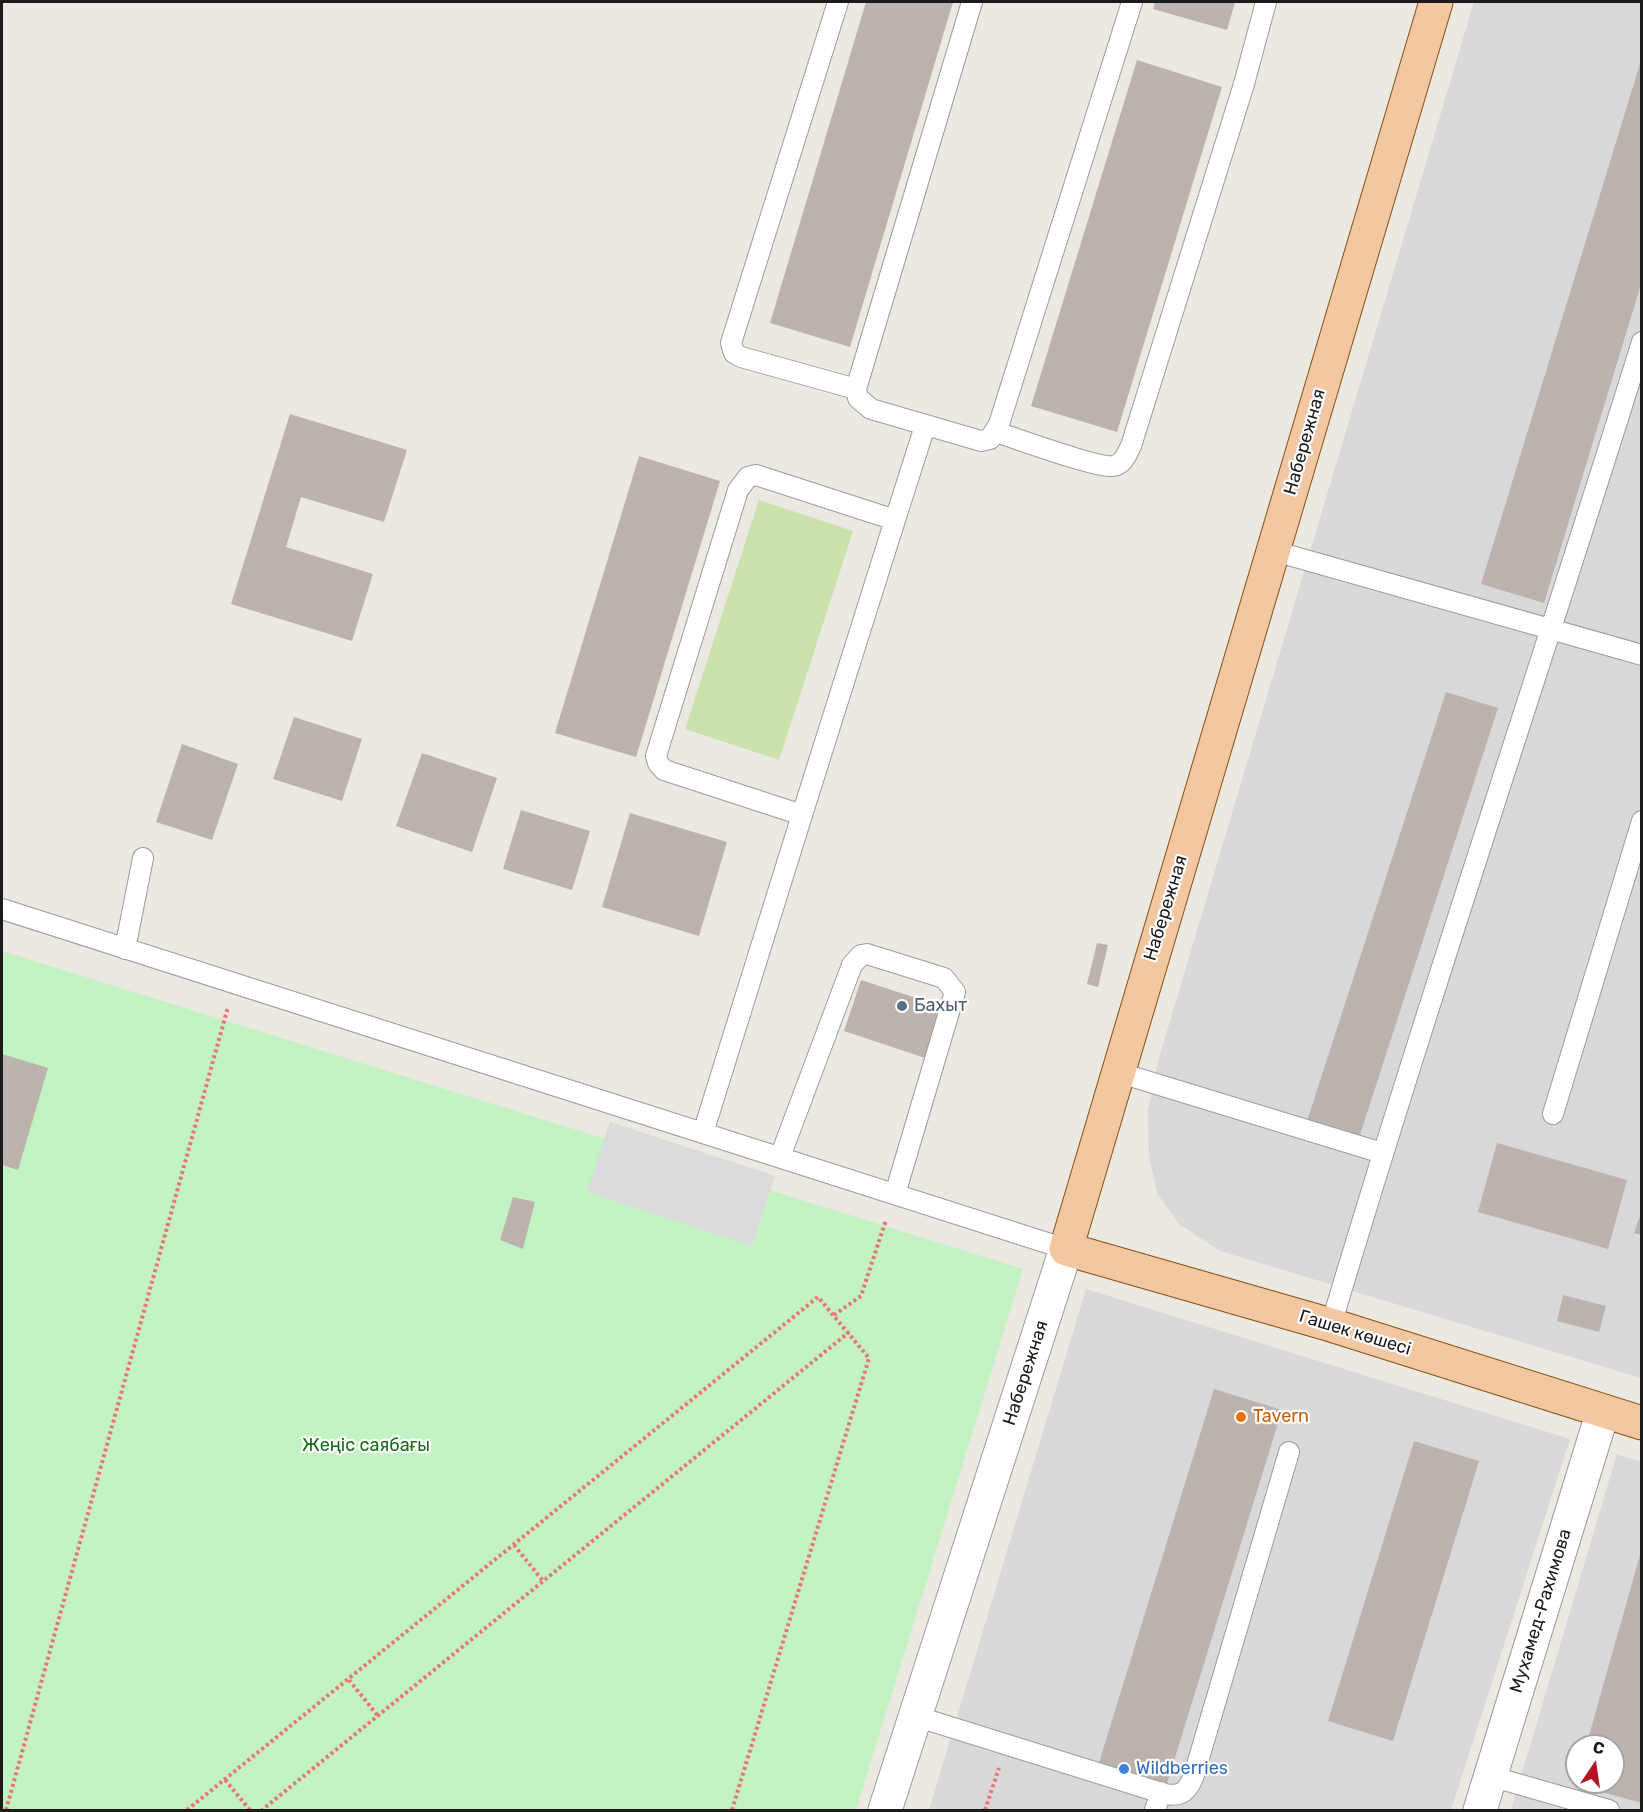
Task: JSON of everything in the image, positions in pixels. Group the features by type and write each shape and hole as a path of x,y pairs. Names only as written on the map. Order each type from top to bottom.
{"main road":[{"name":"Набережная","path":"1066,1249 1436,2"},
{"name":"Гашек көшесі","path":"1066,1249 1331,1325 1641,1423"}],"street":[{"name":"Набережная","path":"885,1810 1066,1249"},
{"name":"Мухамед-Рахимова","path":"1480,1810 1603,1411"}],"lane":[{"path":"838,2 731,343 734,353 741,357 856,389"},
{"path":"972,2 856,389 863,404 925,426 981,441 990,439 996,432 1132,2"},
{"path":"996,432 1111,467 1123,462 1131,446 1244,84 1266,2"},
{"path":"1331,1325 1382,1153 1553,628 1641,342"},
{"path":"703,1133 925,426"},
{"path":"801,815 664,770 657,759 657,751 734,501 742,483 756,475 895,520"},
{"path":"1274,551 1553,628 1641,655"},
{"path":"1553,1114 1641,821"},
{"path":"125,949 143,858"},
{"path":"2,909 1066,1249"},
{"path":"780,1157 855,959 867,954 885,959 944,978 955,993 895,1194"},
{"path":"1117,1072 1382,1153"},
{"path":"915,1716 1006,1745 1158,1801 1180,1795 1191,1783 1289,1452"},
{"path":"1490,1776 1609,1810"}],"path":[{"path":"6,1810 235,984"},
{"path":"834,1315 861,1296 895,1194"},
{"path":"187,1810 818,1297 869,1358 732,1810"},
{"path":"262,1810 848,1333"},
{"path":"514,1545 543,1581"},
{"path":"349,1680 378,1716"},
{"path":"985,1810 1006,1745"},
{"path":"225,1780 250,1810"}],"shaded area":[{"path":"1474,2 1641,2 1641,1378 1220,1251 1179,1224 1157,1193 1149,1156 1148,1111 1159,1058"},
{"path":"610,1122 775,1176 752,1246 587,1192"},
{"path":"1086,1289 1570,1439 1451,1810 929,1810"},
{"path":"1617,1454 1641,1462 1641,1810 1511,1810"}],"green space":[{"path":"759,500 853,531 779,760 685,729"},
{"name":"Жеңіс саябағы","path":"2,951 1023,1269 856,1810 2,1810"}],"building":[{"path":"866,2 953,2 850,347 770,323"},
{"path":"1155,2 1235,2 1227,30 1153,9"},
{"path":"1642,57 1642,281 1544,603 1481,584"},
{"path":"1137,60 1222,87 1117,432 1031,406"},
{"path":"290,414 407,450 384,522 301,497 286,547 373,574 352,641 231,604"},
{"path":"639,456 720,481 636,757 555,733"},
{"path":"1446,692 1498,708 1359,1138 1307,1121"},
{"path":"294,717 362,739 342,801 273,779"},
{"path":"182,744 238,764 212,840 156,822"},
{"path":"422,753 497,778 472,852 396,826"},
{"path":"521,810 590,831 572,890 503,869"},
{"path":"630,813 727,842 699,936 602,907"},
{"path":"1097,943 1108,945 1098,987 1087,984"},
{"path":"861,980 944,1007 928,1059 844,1031"},
{"path":"2,1054 48,1068 18,1170 2,1165"},
{"path":"1497,1143 1627,1180 1608,1249 1478,1212"},
{"path":"513,1197 535,1202 523,1249 500,1240"},
{"path":"1642,1210 1642,1235 1634,1233"},
{"path":"1563,1295 1606,1306 1599,1332 1557,1321"},
{"path":"1214,1389 1282,1410 1166,1787 1098,1766"},
{"path":"1414,1441 1479,1461 1393,1741 1328,1721"},
{"path":"1642,1548 1642,1803 1609,1794 1625,1794 1625,1734 1589,1734"}],"place":[{"name":"Бахыт","path":"902,1006"},
{"name":"Tavern","path":"1241,1417"},
{"name":"Wildberries","path":"1124,1769"}]}
